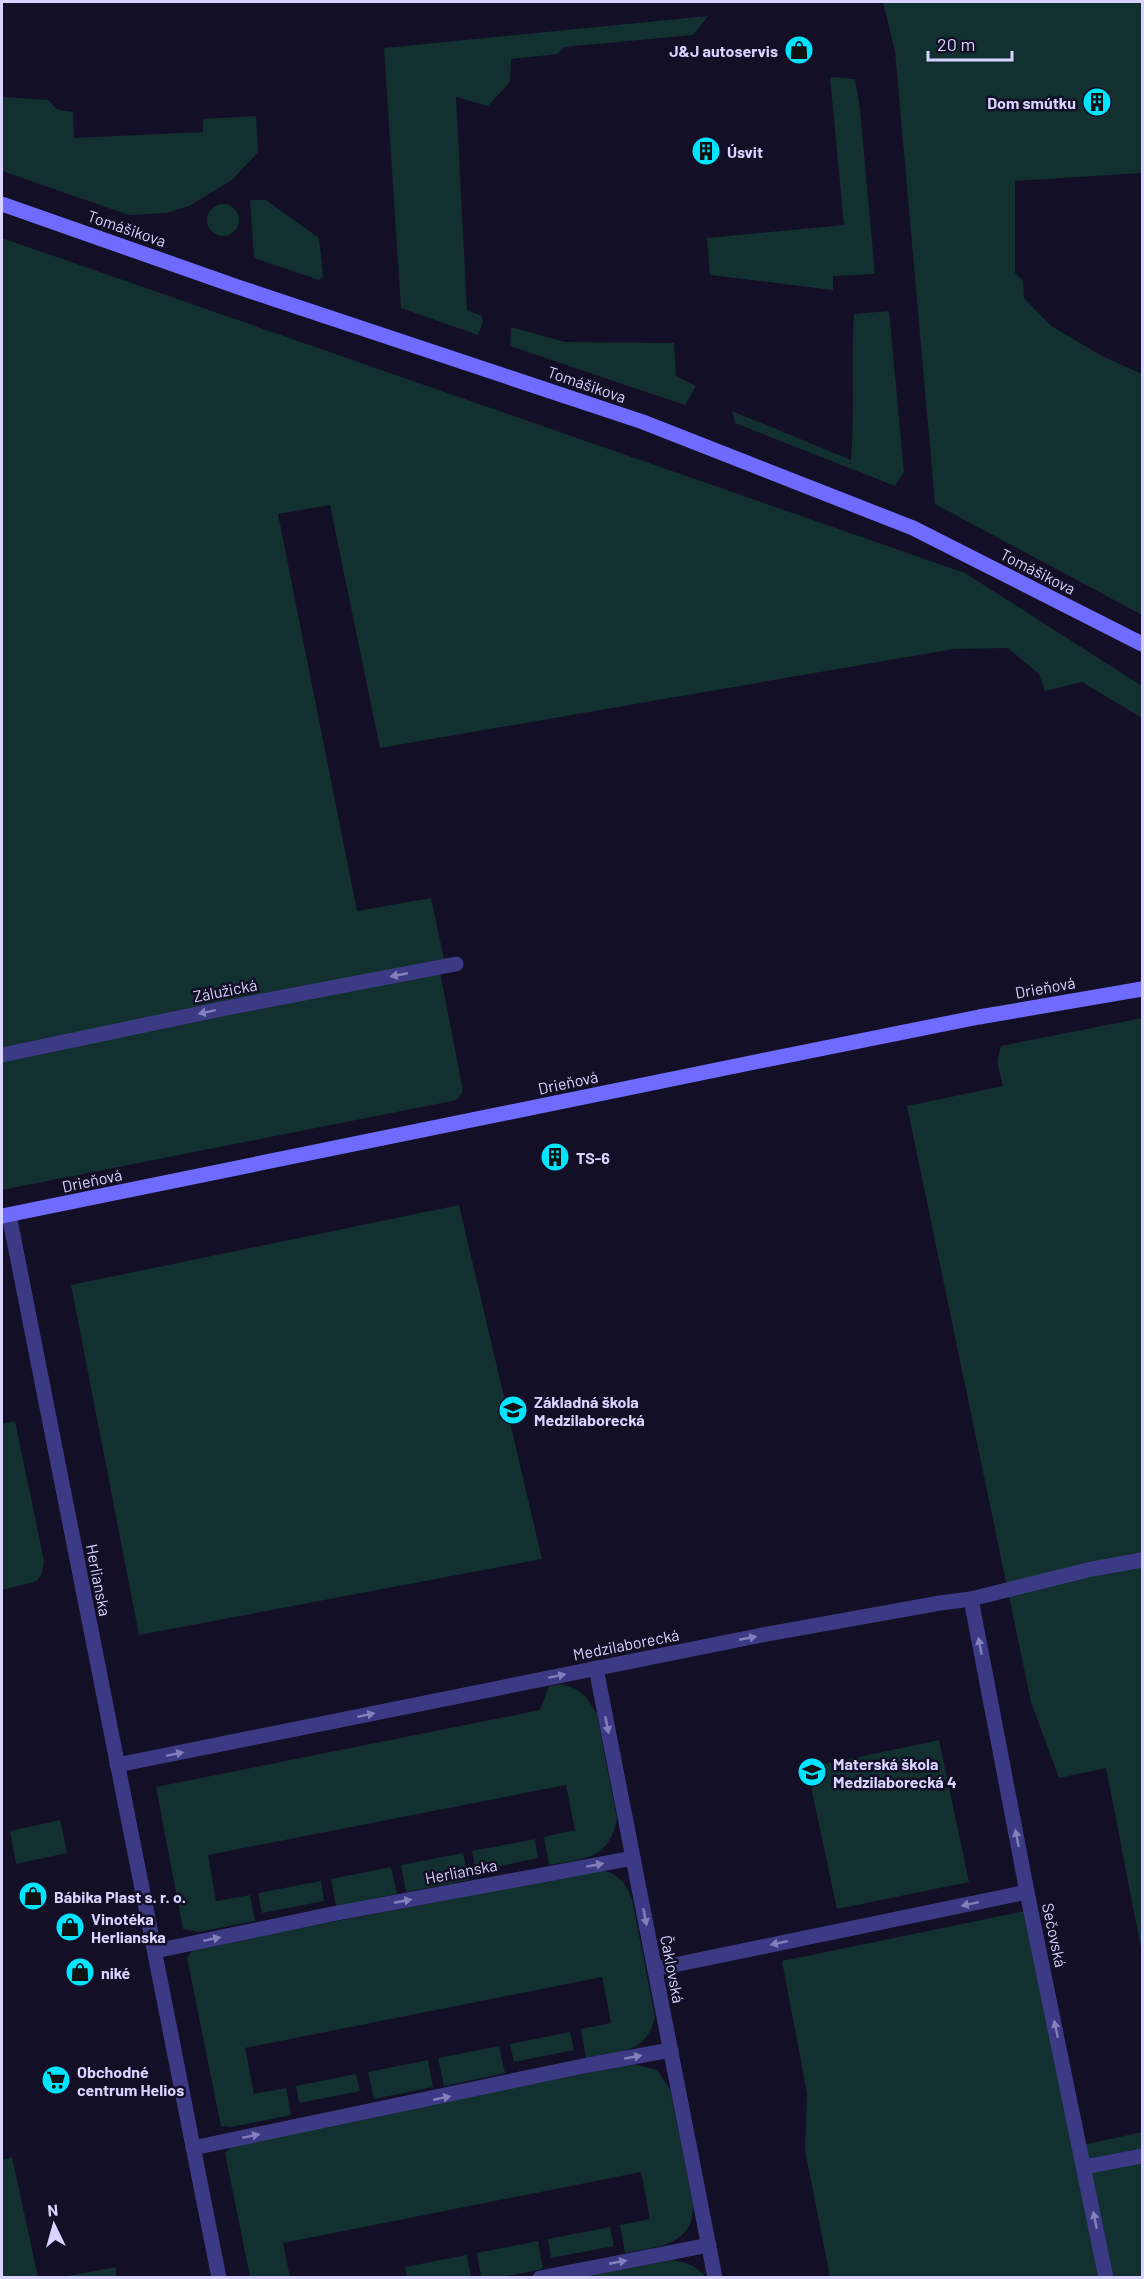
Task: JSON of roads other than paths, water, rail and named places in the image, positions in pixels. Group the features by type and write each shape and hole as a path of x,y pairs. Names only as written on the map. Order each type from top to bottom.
{"main road":[{"name":"Tomášikova","path":"2,204 238,287 643,422 913,528 1143,644"},
{"name":"Drieňová","path":"5,1216 979,1017 1143,989"}],"street":[{"name":"Zálužická","path":"2,1055 226,1008 456,964"},
{"name":"Herlianska","path":"5,1216 219,2277"},
{"name":"Medzilaborecká","path":"117,1765 780,1632 971,1599 1092,1569 1143,1560"},
{"name":"Sečovská","path":"971,1599 1027,1892 1106,2277"},
{"name":"Čaklovská","path":"596,1668 715,2277"},
{"name":"Herlianska","path":"155,1952 332,1914 633,1858"},
{"path":"655,1969 1027,1892"},
{"path":"193,2148 671,2050"},
{"path":"1084,2167 1143,2156"},
{"path":"540,2277 709,2245"}],"place":[{"name":"J&J autoservis","path":"799,50"},
{"name":"Dom smútku","path":"1097,102"},
{"name":"Úsvit","path":"706,151"},
{"name":"TS-6","path":"555,1157"},
{"name":"Základná škola Medzilaborecká","path":"513,1410"},
{"name":"Materská škola Medzilaborecká 4","path":"812,1772"},
{"name":"Bábika Plast s. r. o.","path":"33,1896"},
{"name":"Vinotéka Herlianska","path":"70,1927"},
{"name":"niké","path":"80,1972"},
{"name":"Obchodné centrum Helios","path":"56,2080"}]}
